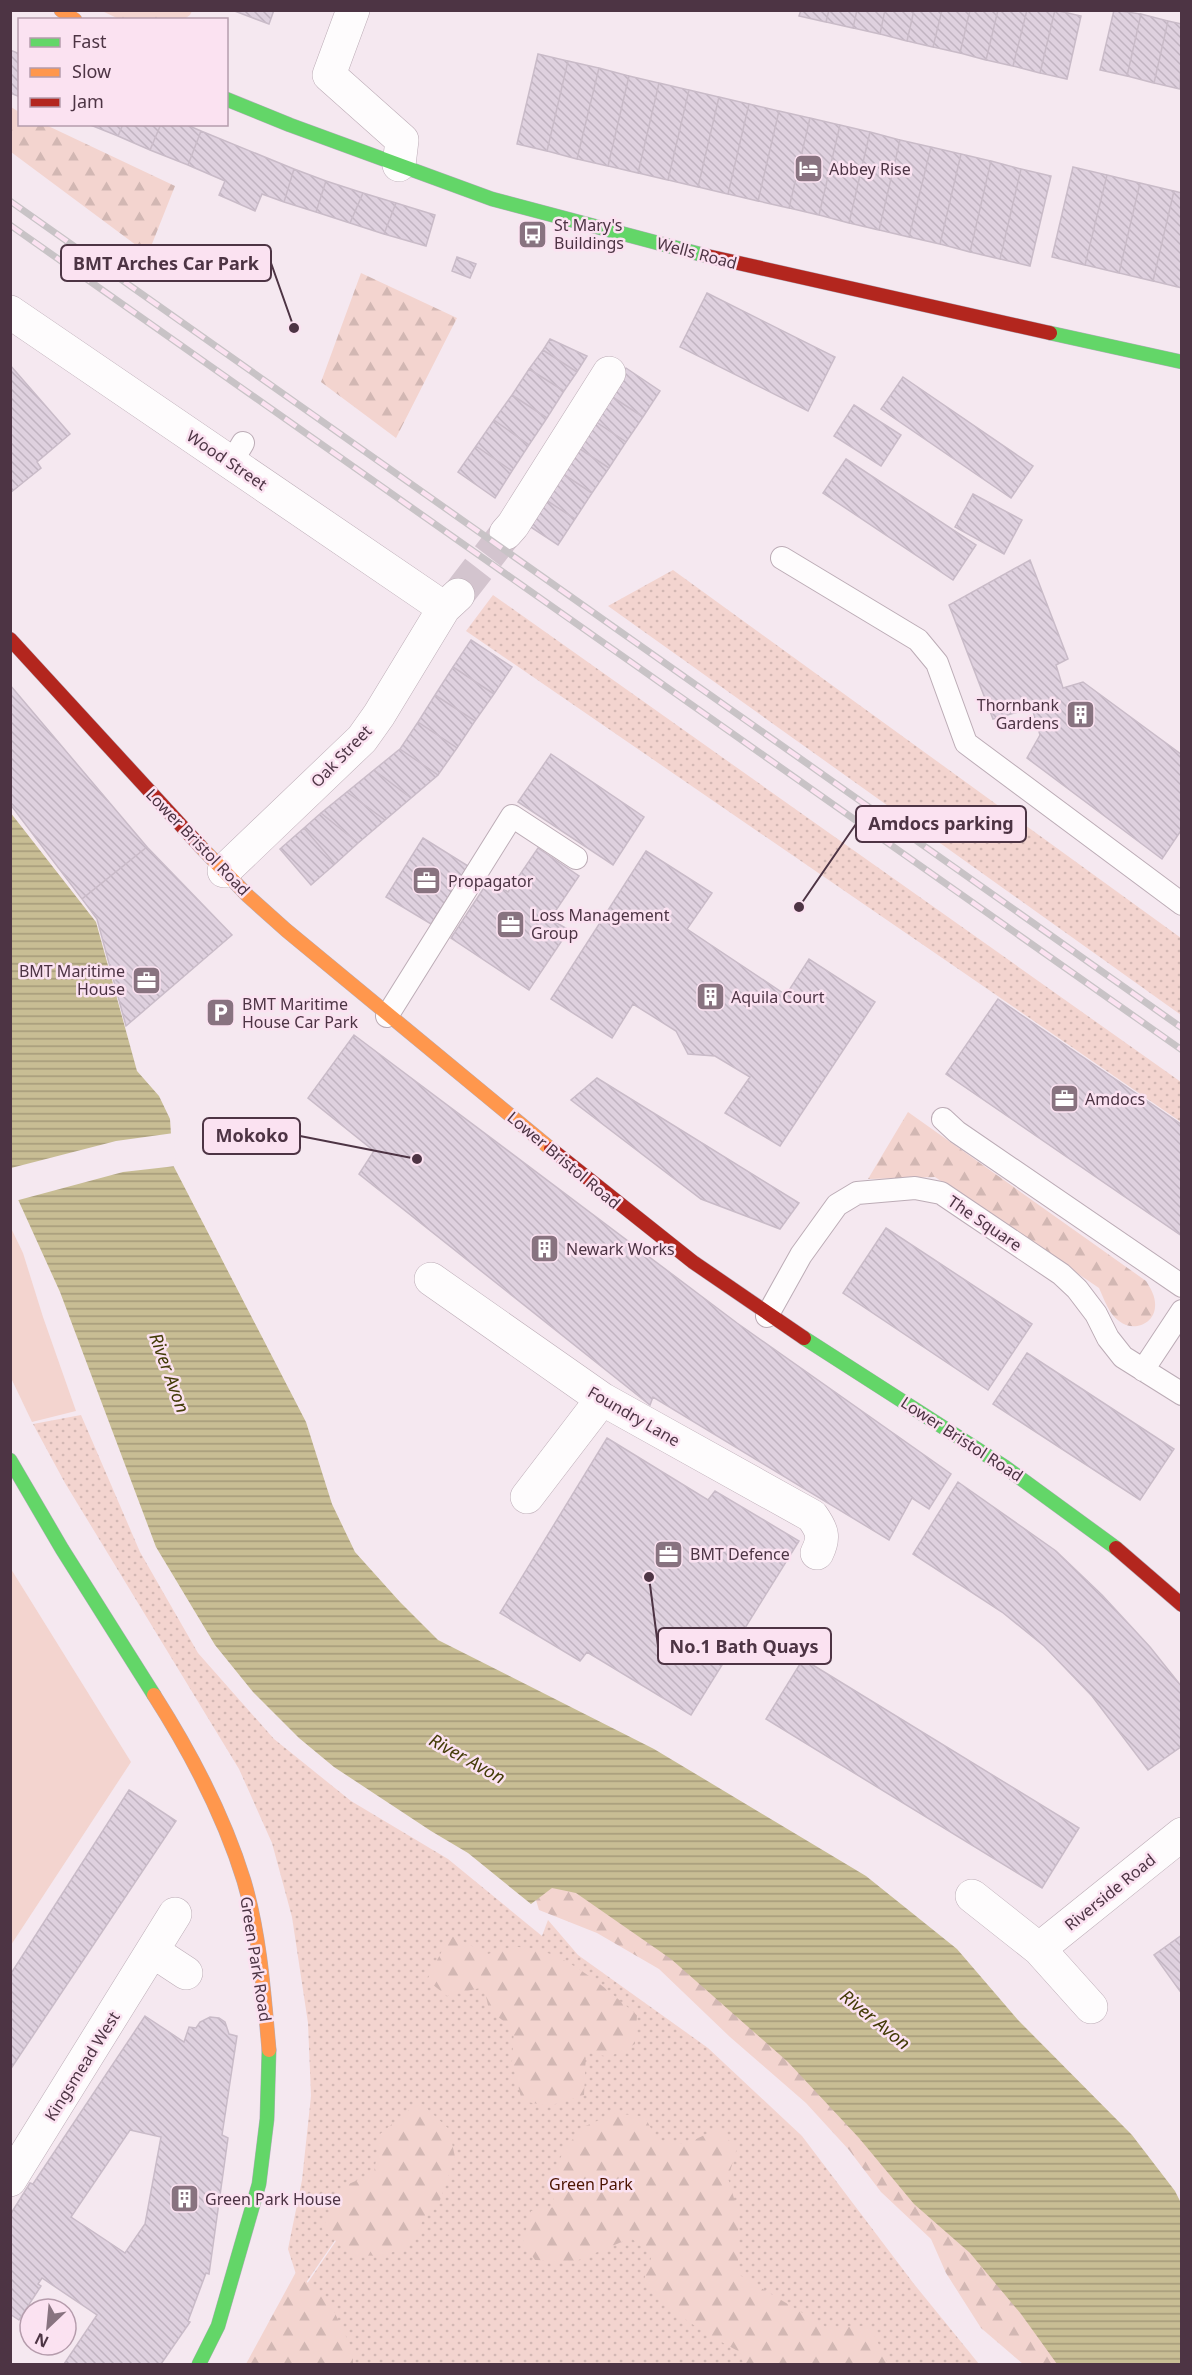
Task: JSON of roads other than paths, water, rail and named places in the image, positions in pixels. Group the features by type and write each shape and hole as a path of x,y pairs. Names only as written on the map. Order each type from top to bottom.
{"main road":[{"name":"Wells Road","path":"228,100 492,199 750,267 1182,362"},
{"name":"Lower Bristol Road","path":"10,639 224,872 262,908 387,1016 603,1194 691,1261 767,1316 1036,1487 1148,1573 1182,1605"},
{"name":"Green Park Road","path":"10,1460 62,1549 160,1704 216,1806 244,1882 256,1934 267,2030 267,2119 258,2184 240,2251 218,2326 199,2364"}],"street":[{"path":"353,10 329,75 402,140 399,165"},
{"name":"Wood Street","path":"10,312 237,453 451,601"},
{"path":"506,533 609,373"},
{"name":"Oak Street","path":"224,872 362,739 379,716 451,601"},
{"name":"Foundry Lane","path":"431,1279 602,1400 812,1516 823,1530 822,1542 817,1552"},
{"path":"527,1497 602,1400"},
{"name":"Riverside Road","path":"1039,1949 1182,1834"},
{"path":"972,1896 1039,1949 1091,2007"},
{"name":"Kingsmead West","path":"10,2180 154,1952 175,1914"},
{"path":"154,1952 186,1973"}],"lane":[{"path":"782,558 918,640 938,663 966,743 1182,904"},
{"path":"387,1016 512,816 576,858"},
{"path":"943,1119 957,1132 1182,1286"},
{"name":"The Square","path":"767,1316 801,1256 837,1205 857,1193 915,1188 941,1193 1061,1274 1077,1288 1108,1338 1123,1357 1182,1394"},
{"path":"1143,1370 1182,1311"}],"water":[{"name":"River Avon","path":"10,812 96,922 137,1071 159,1096 170,1119 173,1165 306,1422 332,1504 355,1552 438,1640 654,1749 866,1876 957,1949 1018,2020 1132,2135 1175,2191 1182,2205 1181,2364 1057,2364 1021,2314 970,2253 914,2204 859,2138 788,2062 671,1959 576,1893 552,1888 531,1904 468,1853 334,1767 299,1738 253,1692 215,1645 156,1547 60,1292 11,1184"}],"tunnel":[{"path":"458,595 506,533"}],"railway":[{"path":"10,201 1182,1028"},
{"path":"10,225 1182,1050"}],"place":[{"name":"Abbey Rise","path":"808,169"},
{"name":"St Mary's Buildings","path":"533,234"},
{"name":"BMT Arches Car Park","path":"294,328"},
{"name":"Thornbank Gardens","path":"1080,714"},
{"name":"Propagator","path":"427,881"},
{"name":"Amdocs parking","path":"799,907"},
{"name":"Loss Management Group","path":"510,924"},
{"name":"BMT Maritime House","path":"146,980"},
{"name":"Aquila Court","path":"710,997"},
{"name":"BMT Maritime House Car Park","path":"221,1013"},
{"name":"Amdocs","path":"1064,1099"},
{"name":"Mokoko","path":"417,1159"},
{"name":"Newark Works","path":"545,1249"},
{"name":"BMT Defence","path":"669,1554"},
{"name":"No.1 Bath Quays","path":"649,1577"},
{"name":"Green Park House","path":"184,2199"}],"park label":[{"name":"Green Park","path":"591,2184"}]}
